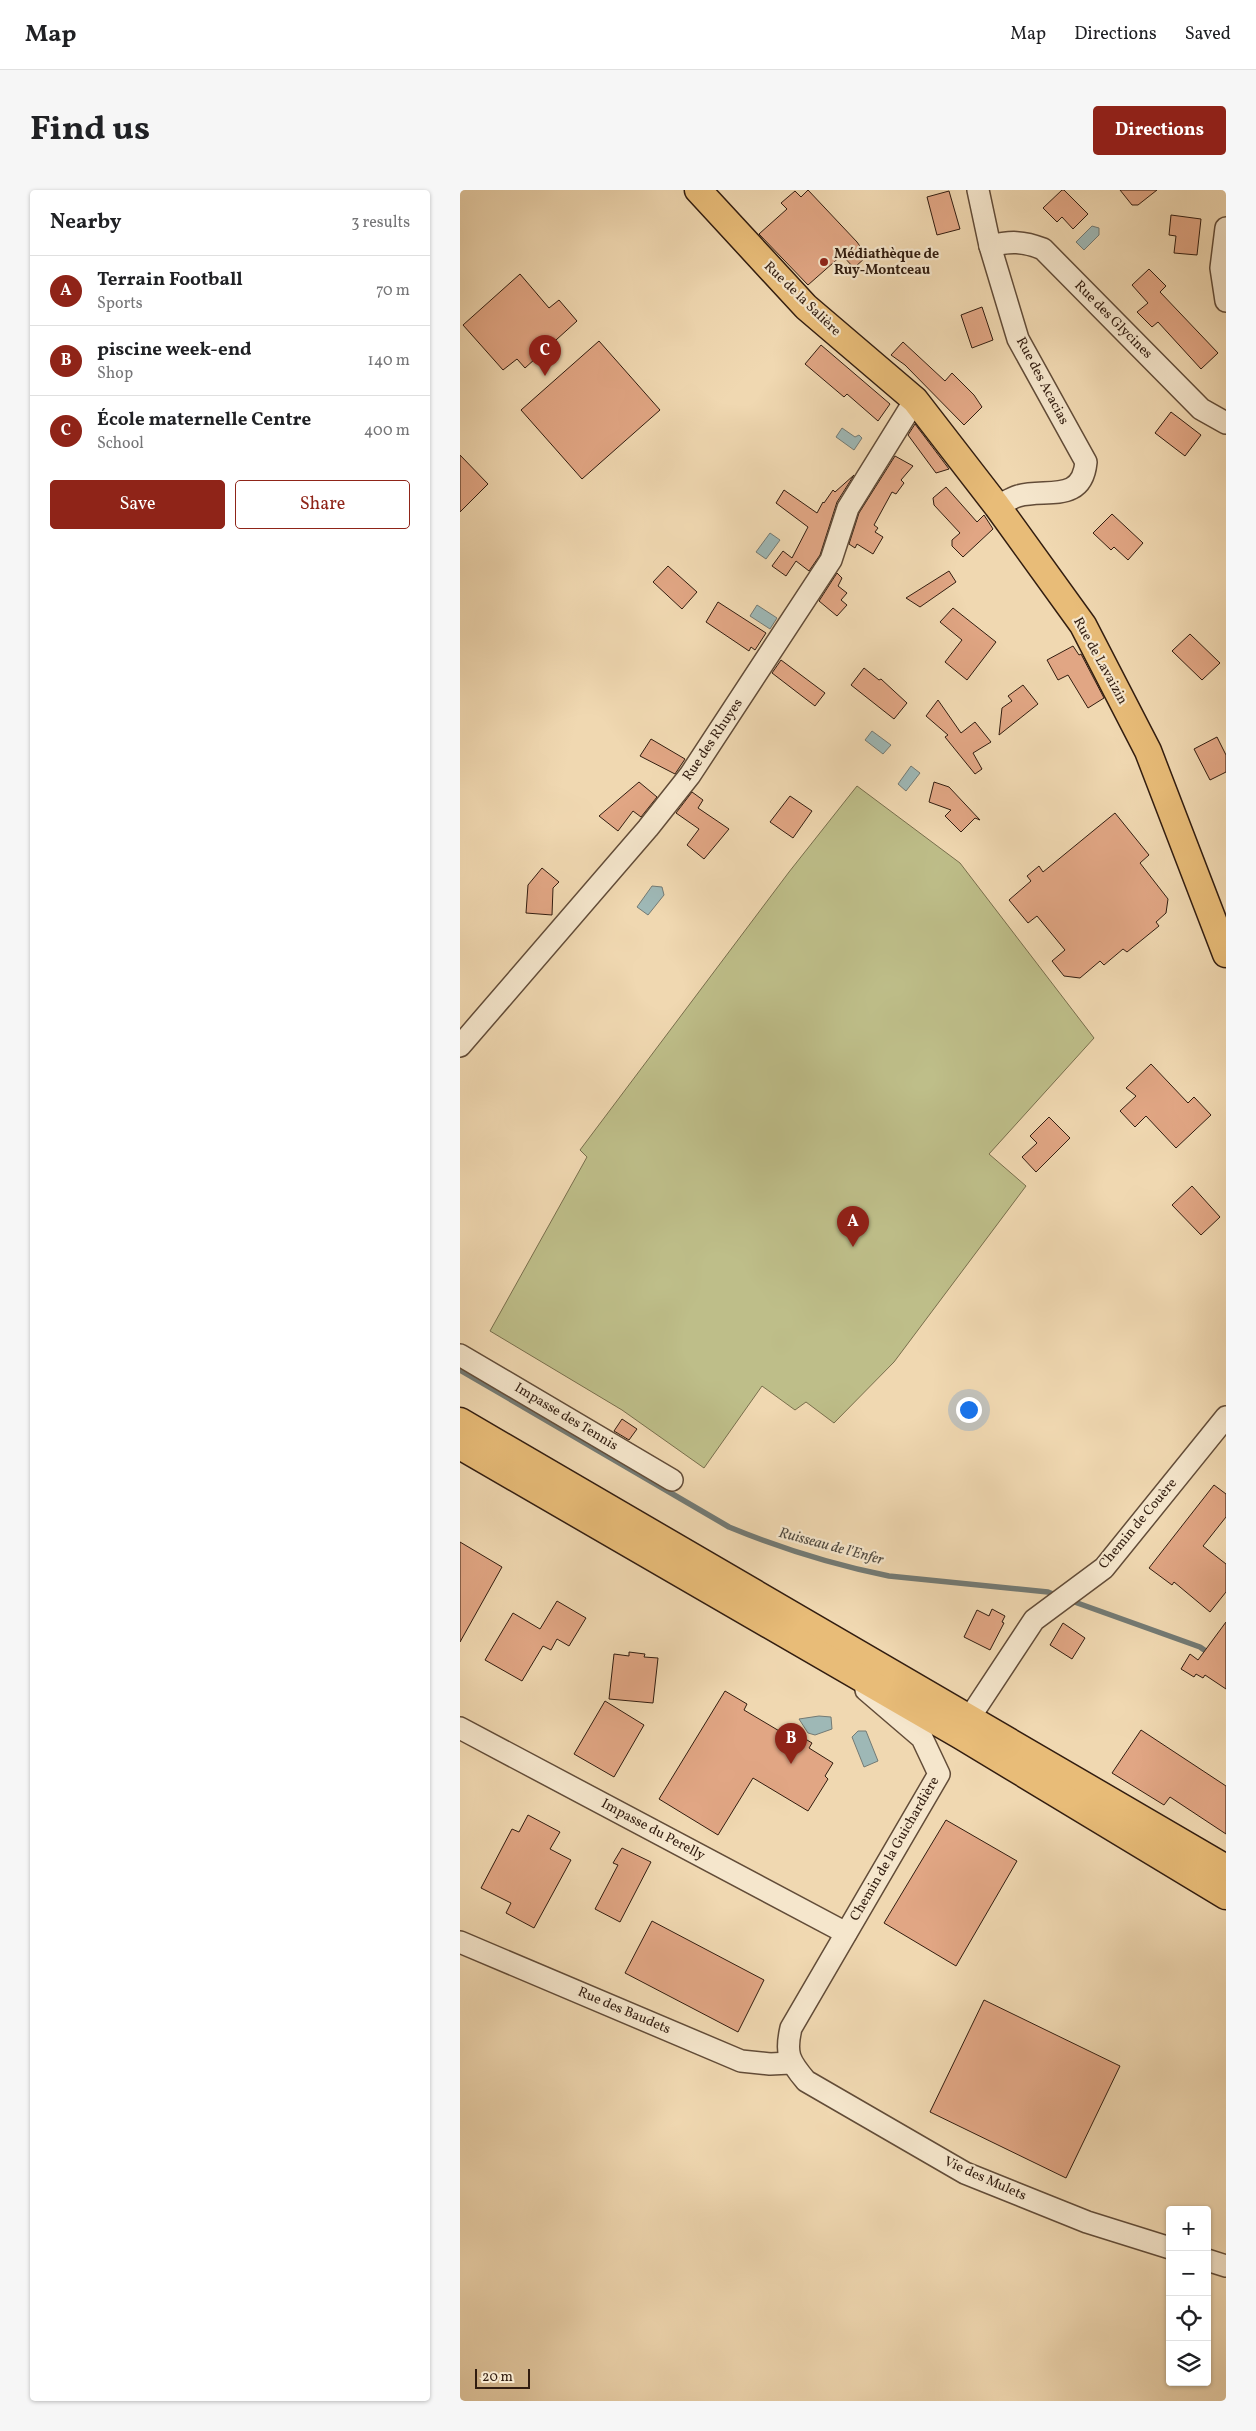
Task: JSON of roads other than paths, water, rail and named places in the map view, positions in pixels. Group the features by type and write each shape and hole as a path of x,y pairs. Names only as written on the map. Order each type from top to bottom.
{"main road":[{"name":"Rue de la Salière","path":"698,190 806,306 915,400"},
{"name":"Rue de Lavaizin","path":"915,400 997,506 1082,625 1148,751 1226,954"},
{"path":"460,1421 1226,1868"},
{"path":"460,1446 970,1741 1226,1896"}],"street":[{"name":"Rue des Acacias","path":"978,190 990,246 1018,339 1086,462 1084,476 1078,483 1063,492 1019,496 997,506"},
{"path":"1226,228 1221,268 1226,301"},
{"name":"Rue des Glycines","path":"990,246 1011,241 1028,243 1043,249 1200,409 1226,423"},
{"name":"Rue des Rhuyes","path":"460,1046 648,828 690,775 831,560 848,508 915,400"},
{"name":"Impasse des Tennis","path":"460,1355 672,1480"},
{"name":"Chemin de Couère","path":"970,1717 1034,1620 1104,1568 1226,1417"},
{"name":"Chemin de la Guichardière","path":"791,2063 787,2047 791,2028 939,1774 922,1738 833,1662"},
{"name":"Impasse du Perelly","path":"460,1728 846,1933"},
{"name":"Rue des Baudets","path":"460,1942 741,2061 770,2064 791,2063"},
{"name":"Vie des Mulets","path":"791,2063 806,2081 965,2173 1087,2222 1166,2247"},
{"path":"1211,2261 1226,2266"}],"water":[{"path":"1092,226 1099,228 1099,235 1084,250 1076,242"},
{"path":"842,428 855,437 859,435 862,438 854,450 836,437"},
{"path":"770,533 780,540 766,559 756,552"},
{"path":"757,605 777,618 770,629 750,616"},
{"path":"872,731 891,745 883,754 865,740"},
{"path":"911,766 920,773 906,791 898,784"},
{"path":"652,886 662,887 664,895 648,915 637,907"},
{"path":"819,1716 831,1717 832,1729 815,1735 808,1733 799,1719"},
{"path":"858,1731 866,1731 878,1761 864,1767 852,1737"}],"waterway":[{"name":"Ruisseau de l'Enfer","path":"460,1370 729,1527 748,1535 788,1549 868,1572 889,1576 1048,1592 1058,1596"},
{"name":"Ruisseau de l'Enfer","path":"1069,1600 1200,1647 1210,1654"}],"place":[{"name":"Médiathèque de Ruy-Montceau","path":"824,262"},
{"name":"École maternelle Centre","path":"545,376"},
{"name":"Terrain Football","path":"853,1247"},
{"name":"piscine week-end","path":"791,1764"}]}
